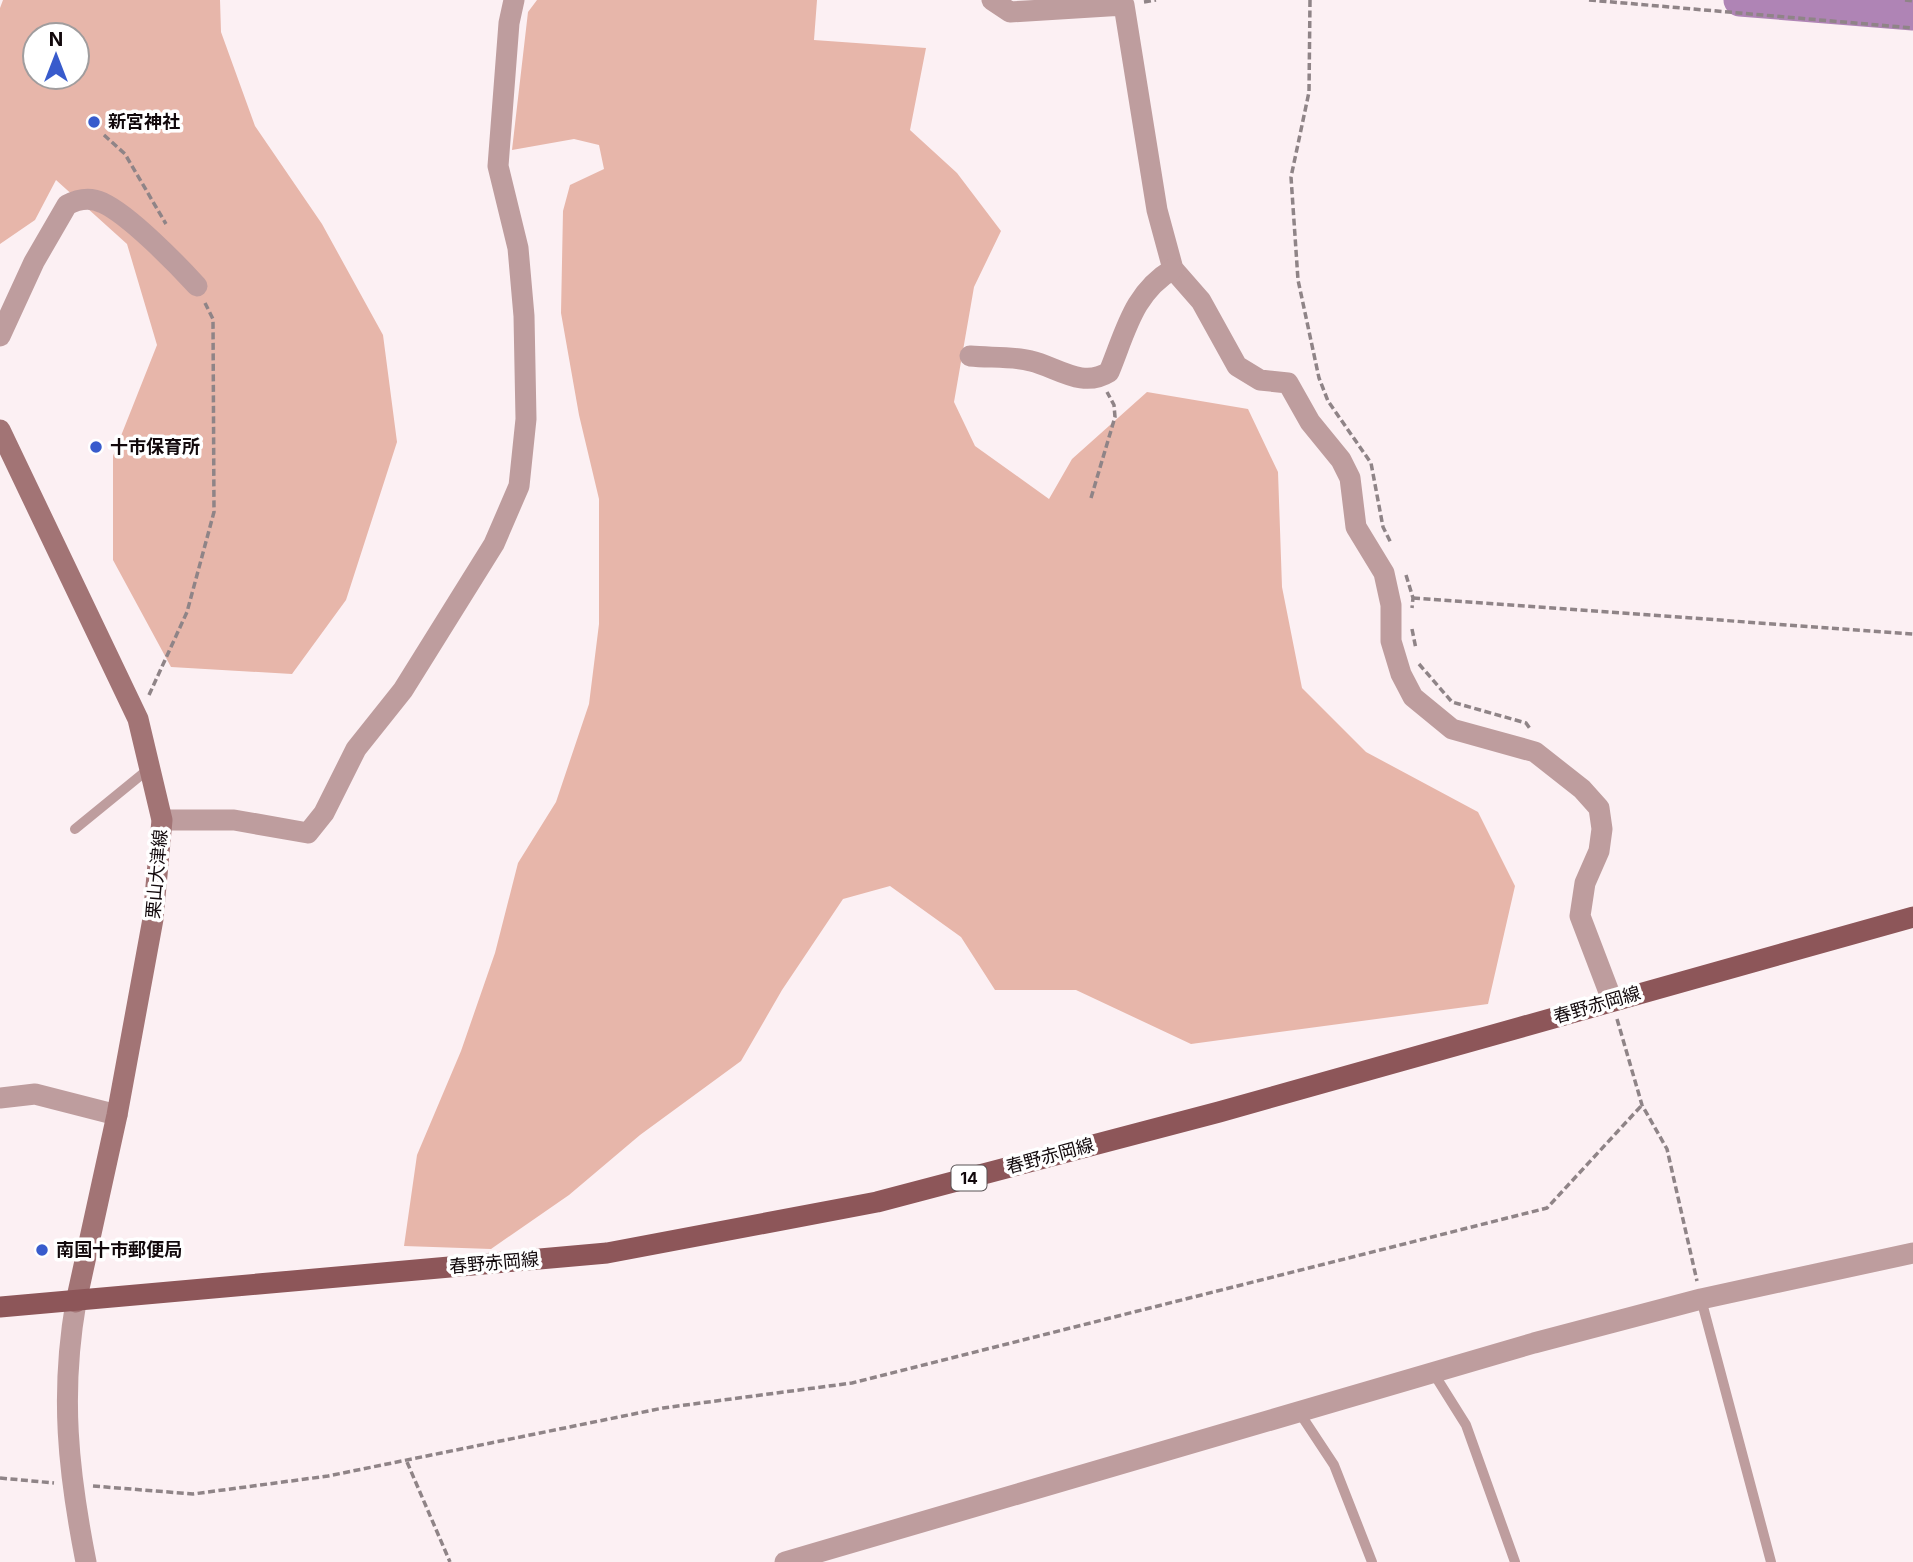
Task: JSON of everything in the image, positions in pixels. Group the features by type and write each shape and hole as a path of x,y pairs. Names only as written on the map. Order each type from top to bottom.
{"main road":[{"name":"栗山大津線","path":"0,430 138,719 162,820 153,919 117,1115 76,1302"},
{"name":"春野赤岡線","path":"0,1307 607,1253 877,1202 1219,1112 1913,916"}],"street":[{"path":"162,820 234,820 308,833 324,813 356,749 403,690 494,544 519,486 526,419 524,316 518,248 498,166 506,49 514,0"},
{"path":"992,0 1010,12 1125,5 1157,210 1173,269 1201,300 1237,366 1260,380 1288,383 1310,422 1341,460 1350,478 1356,527 1384,573 1391,605 1391,641 1401,674 1413,698 1452,729 1535,752 1581,789 1599,808 1602,829 1599,851 1585,883 1580,916 1612,1000"},
{"path":"0,336 34,262 67,205 75,201 86,199 105,203 168,255 197,286"},
{"path":"970,356 1031,361 1068,376 1099,378 1109,372 1142,294 1156,280 1173,269"},
{"path":"0,1098 35,1094 117,1115"},
{"path":"785,1562 1534,1343 1701,1300 1913,1253"},
{"path":"76,1302 67,1354 65,1411 71,1484 86,1562"}],"lane":[{"path":"75,829 151,766"},
{"path":"1701,1300 1771,1562"},
{"path":"1434,1374 1466,1424 1516,1562"},
{"path":"1299,1412 1334,1465 1372,1562"}],"path":[{"path":"1310,0 1309,92 1291,177 1298,280 1319,378 1328,401 1371,463 1383,527 1394,550"},
{"path":"1589,0 1913,28"},
{"path":"1905,0 1913,1"},
{"path":"138,719 187,612 214,512 213,319"},
{"path":"1091,498 1115,417 1114,405 1099,378"},
{"path":"1405,573 1413,598 1412,611"},
{"path":"1413,598 1913,634"},
{"path":"1411,624 1416,650"},
{"path":"1419,663 1452,702 1526,723 1536,738 1535,752"},
{"path":"1612,1000 1642,1105 1667,1149 1701,1300"},
{"path":"0,1478 192,1494 328,1476 407,1462 663,1408 852,1383 1547,1208 1642,1105"},
{"path":"407,1462 450,1562"}],"shaded area":[{"path":"3,0 220,0 221,32 255,126 322,224 383,335 397,442 346,600 292,674 171,667 113,560 113,456 157,345 127,244 56,180 35,220 0,244 0,8"},
{"path":"537,0 817,0 814,40 926,48 910,130 957,173 1001,231 974,287 954,402 975,446 1049,499 1072,459 1147,392 1248,409 1278,472 1282,587 1302,688 1366,752 1478,812 1515,886 1488,1004 1191,1044 1076,990 995,990 961,937 890,886 843,899 782,990 741,1061 640,1135 569,1195 491,1249 404,1246 417,1155 461,1051 495,953 518,863 556,802 589,704 599,624 599,499 579,415 561,313 563,211 570,185 604,169 599,145 574,139 512,150 528,12"}],"waterway":[{"path":"1740,0 1913,14"}],"place":[{"name":"新宮神社","path":"94,122"},
{"name":"十市保育所","path":"96,447"},
{"name":"南国十市郵便局","path":"42,1250"}]}
